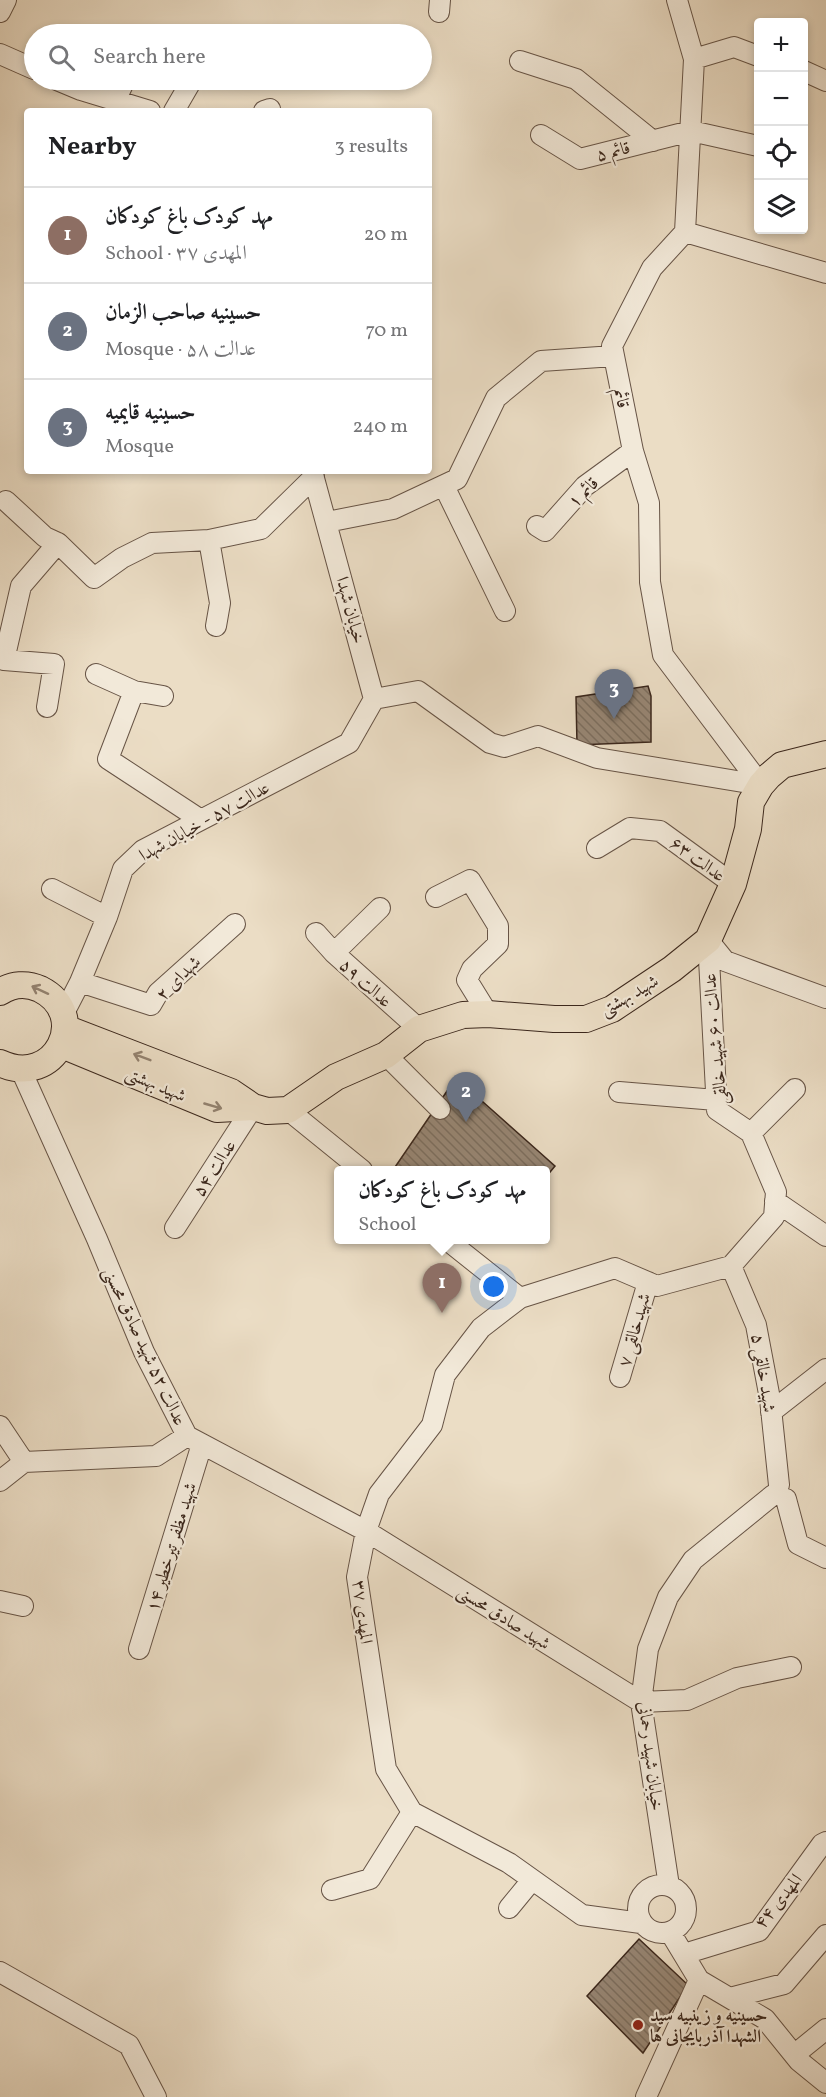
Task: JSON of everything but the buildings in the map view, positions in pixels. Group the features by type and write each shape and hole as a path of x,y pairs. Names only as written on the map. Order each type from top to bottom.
{"main road":[{"name":"شهید بهشتی","path":"63,1029 217,1110 253,1107 267,1111 288,1110 336,1077 386,1055 419,1029 463,1015 488,1014 586,1019 612,1009 655,982 708,940 733,884 748,829 751,802 760,785 782,765 826,754"},
{"path":"2,988 20,985 34,986 47,992 57,1002 63,1029 51,1059 37,1067 11,1067"}],"street":[{"path":"0,12 6,0"},
{"path":"677,0 694,59 685,232 826,273"},
{"path":"694,59 734,47 754,54"},
{"path":"0,54 24,65"},
{"path":"520,61 576,79 653,141"},
{"path":"806,72 826,81"},
{"path":"81,90 140,108"},
{"path":"115,100 120,90"},
{"path":"176,108 186,90"},
{"path":"691,131 754,145"},
{"name":"قائم ۵","path":"541,135 580,159 691,131"},
{"name":"قائم","path":"685,232 652,268 612,346 633,451 649,503 650,582 663,656 760,785"},
{"path":"327,522 393,509 457,479 496,398 542,361 614,356"},
{"name":"قائم ۱","path":"537,526 545,531 585,486 633,451"},
{"path":"6,501 45,537 58,543 94,578 122,558 152,543 209,540 261,529 313,474"},
{"name":"خیابان شهدا","path":"313,474 374,699"},
{"path":"444,486 505,611"},
{"path":"209,540 220,603 216,626"},
{"path":"47,707 54,664 2,660 21,586 58,543"},
{"path":"96,674 134,691 163,696"},
{"path":"134,691 108,759 201,820"},
{"path":"374,699 418,691 490,743 504,747 538,736 597,758 760,785"},
{"name":"عدالت ۵۷ - خیابان شهدا","path":"63,1029 107,917 123,869 143,850 349,743 374,699"},
{"name":"عدالت ۶۳","path":"597,848 630,828 660,831 733,884"},
{"path":"436,897 470,880 498,926 498,945 472,969 467,980 488,1014"},
{"path":"52,889 107,917"},
{"path":"333,953 380,908"},
{"name":"شهدای ۲","path":"80,982 151,1005 158,993 235,924"},
{"name":"عدالت ۵۹","path":"316,933 333,953 419,1029"},
{"path":"708,940 725,961 826,998"},
{"name":"عدالت ۶۰ شهید خالقی","path":"708,940 717,1110 751,1133"},
{"path":"386,1055 440,1109"},
{"name":"عدالت ۵۲ شهید صادق محسنی","path":"11,1067 97,1239 144,1352 194,1440 366,1531"},
{"path":"648,1282 657,1286 731,1266 774,1217 776,1192 751,1133 795,1089"},
{"path":"619,1092 716,1100"},
{"name":"عدالت ۵۴","path":"175,1228 253,1107"},
{"path":"288,1110 357,1166"},
{"path":"775,1201 826,1236"},
{"path":"453,1244 520,1298"},
{"name":"شهید خالقی ۵","path":"731,1266 756,1325 771,1412 779,1493 798,1544 826,1558"},
{"name":"المهدی ۳۷","path":"412,1812 386,1769 357,1577 366,1531 379,1494 432,1425 445,1375 481,1328 520,1298 615,1268 648,1282"},
{"name":"شهیدخالقی ۷","path":"620,1377 648,1282"},
{"path":"771,1412 826,1369"},
{"path":"0,1426 24,1462"},
{"path":"0,1481 24,1462 156,1456 194,1440"},
{"name":"شهید مظفر تیرخطیر ۱۴","path":"139,1649 194,1440"},
{"name":"خیابان شهید رحمانی","path":"669,1886 641,1702 648,1649 668,1597 693,1560 779,1493"},
{"name":"شهید صادق محسنی","path":"366,1531 641,1702"},
{"path":"0,1601 23,1606"},
{"path":"641,1702 687,1700 737,1678 791,1667"},
{"path":"332,1890 370,1879 412,1812 508,1863 582,1915 641,1923 654,1932 670,1932 682,1923 686,1908 681,1894 669,1886 654,1886 642,1895 637,1909 641,1923"},
{"name":"المهدی ۴۴","path":"684,1954 759,1931 822,1844 826,1842"},
{"path":"509,1908 532,1880"},
{"path":"670,1932 699,1980 765,2019 794,2055 826,2083"},
{"path":"730,1998 784,1984 826,1935"},
{"path":"0,1972 129,2045 156,2097"},
{"path":"646,2097 699,1980"},
{"path":"794,2055 826,2029"}],"place":[{"name":"حسینیه قایمیه","path":"614,719"},
{"name":"حسینیه صاحب الزمان","path":"466,1122"},
{"name":"مهد کودک باغ کودکان","path":"442,1313"},
{"name":"حسینیه و زینبیه سید الشهدا آذربایجانی ها","path":"638,2025"}]}
